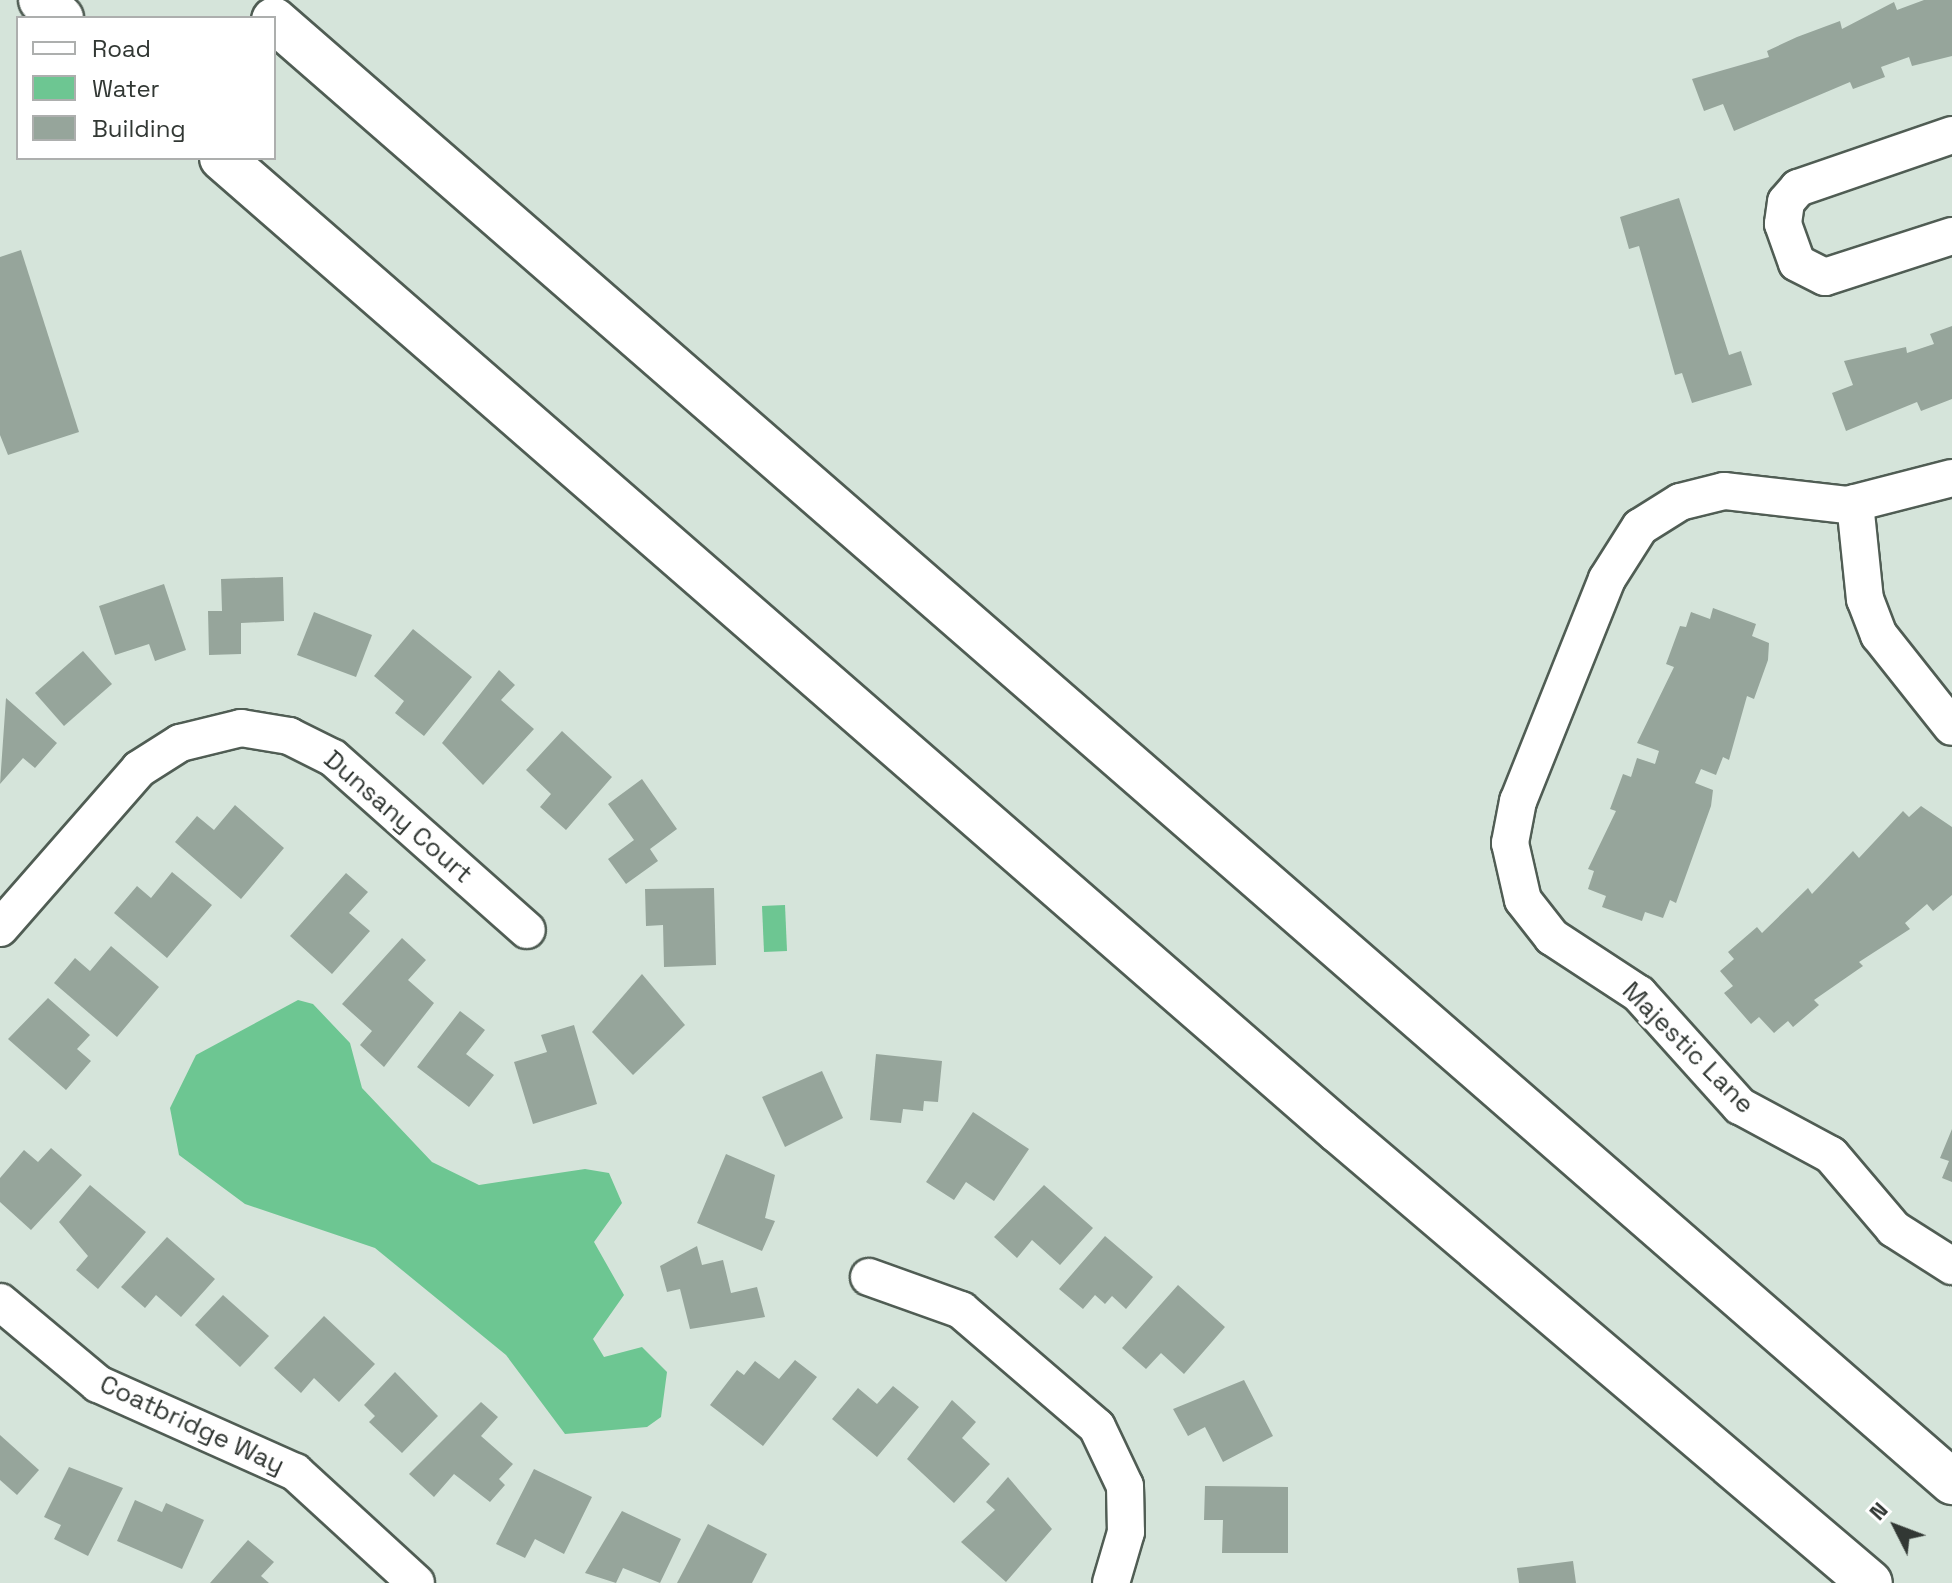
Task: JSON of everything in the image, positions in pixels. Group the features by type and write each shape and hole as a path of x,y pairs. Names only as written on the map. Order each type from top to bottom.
{"highway":[{"path":"41,0 59,16"},
{"path":"251,0 270,16"},
{"path":"276,22 1952,1482"},
{"path":"224,160 1339,1131 1870,1583"}],"street":[{"path":"1952,135 1798,188 1786,202 1783,224 1797,263 1825,277 1952,236"},
{"path":"1952,478 1855,503 1865,599 1879,635 1952,727"},
{"name":"Majestic Lane","path":"1855,503 1734,491 1662,510 1616,556 1518,801 1514,876 1543,929 1639,994 1740,1106 1831,1155 1894,1229 1952,1266"},
{"name":"Dunsany Court","path":"0,928 139,769 180,743 241,728 289,736 333,758 527,930"},
{"path":"869,1277 961,1310 1097,1427 1125,1486 1126,1532 1111,1583"},
{"name":"Coatbridge Way","path":"0,1302 98,1384 295,1472 416,1583"}],"water":[{"path":"785,905 787,951 764,952 762,906"},
{"path":"298,1000 313,1004 350,1043 362,1088 432,1162 479,1185 585,1169 609,1173 622,1203 594,1242 624,1295 593,1339 604,1357 642,1347 667,1372 661,1417 647,1427 565,1434 506,1355 375,1248 245,1204 179,1155 170,1108 196,1055"}],"building":[{"path":"1924,0 1952,0 1952,56 1912,66 1909,57 1881,67 1885,77 1853,89 1850,82 1734,131 1723,104 1704,111 1692,79 1769,57 1767,51 1797,37 1840,21 1842,29 1894,2 1897,10"},
{"path":"1679,198 1729,355 1741,351 1752,385 1692,403 1682,373 1675,375 1639,246 1629,249 1620,217"},
{"path":"21,250 79,432 8,455 0,435 0,257"},
{"path":"1952,326 1952,399 1921,411 1917,402 1846,431 1832,393 1853,385 1844,361 1906,347 1907,353 1934,344 1930,334"},
{"path":"283,577 284,621 241,623 241,654 209,655 208,611 222,611 221,579"},
{"path":"164,584 186,650 155,661 149,644 115,655 99,606"},
{"path":"1713,608 1756,624 1752,636 1769,643 1768,660 1754,699 1747,696 1729,760 1723,757 1716,775 1701,769 1695,783 1713,790 1711,806 1676,903 1670,900 1663,918 1645,912 1642,921 1602,907 1606,896 1588,889 1594,871 1588,869 1616,811 1610,809 1623,774 1631,777 1637,758 1655,764 1659,751 1637,743 1674,667 1666,664 1680,626 1686,627 1691,612 1710,619"},
{"path":"314,612 372,635 356,677 297,655"},
{"path":"413,629 472,677 424,736 395,713 404,701 374,676"},
{"path":"83,651 112,684 64,726 35,693"},
{"path":"499,670 515,685 501,700 534,729 483,785 442,743"},
{"path":"6,698 57,743 35,768 23,758 0,784"},
{"path":"562,731 612,777 566,830 540,807 551,794 526,770"},
{"path":"642,779 677,829 650,849 658,861 626,884 608,859 634,840 608,804"},
{"path":"235,805 284,848 241,899 175,842 197,816 214,830"},
{"path":"1921,806 1952,827 1952,895 1933,911 1927,904 1905,923 1910,929 1859,962 1863,966 1814,1000 1819,1005 1793,1027 1788,1021 1774,1033 1759,1017 1751,1024 1724,993 1733,986 1720,971 1734,959 1728,952 1757,927 1762,933 1808,888 1812,894 1853,851 1859,858 1903,811 1909,817"},
{"path":"172,872 212,905 167,958 114,913 137,886 151,898"},
{"path":"346,873 368,892 349,913 370,931 332,974 290,936"},
{"path":"714,888 716,965 664,967 663,925 646,926 645,889"},
{"path":"402,938 426,960 408,980 434,1003 384,1067 360,1045 372,1031 342,1004"},
{"path":"111,946 159,987 117,1037 54,983 75,958 90,971"},
{"path":"642,974 685,1025 633,1075 592,1032"},
{"path":"48,998 90,1035 77,1049 91,1061 66,1090 8,1039"},
{"path":"460,1011 485,1030 466,1054 494,1075 469,1107 417,1067"},
{"path":"574,1025 597,1104 533,1124 514,1062 547,1052 541,1035"},
{"path":"876,1054 942,1061 938,1102 924,1101 923,1111 903,1109 901,1123 870,1120"},
{"path":"822,1071 843,1118 785,1147 762,1097"},
{"path":"973,1112 1029,1149 994,1201 966,1182 954,1200 926,1182"},
{"path":"1952,1129 1952,1182 1942,1178 1949,1161 1940,1158"},
{"path":"51,1148 82,1175 31,1230 0,1202 0,1178 24,1150 38,1162"},
{"path":"726,1154 775,1175 765,1218 775,1221 762,1251 697,1223"},
{"path":"90,1185 146,1232 98,1289 76,1270 88,1256 59,1222"},
{"path":"1044,1185 1093,1228 1060,1265 1032,1240 1017,1258 994,1237"},
{"path":"1105,1236 1153,1277 1126,1309 1112,1296 1105,1304 1095,1295 1083,1309 1059,1289"},
{"path":"167,1237 215,1279 181,1317 156,1295 145,1308 121,1287"},
{"path":"697,1246 702,1265 723,1260 731,1293 757,1287 765,1317 690,1329 680,1289 667,1292 660,1266"},
{"path":"1178,1285 1225,1327 1184,1374 1161,1353 1146,1369 1122,1348"},
{"path":"223,1295 269,1336 240,1367 195,1325"},
{"path":"324,1316 375,1364 339,1402 314,1378 301,1393 274,1368"},
{"path":"795,1360 817,1377 763,1446 710,1405 737,1370 744,1375 755,1361 779,1379"},
{"path":"395,1372 438,1416 402,1453 369,1422 375,1416 364,1405"},
{"path":"1244,1380 1273,1436 1223,1462 1205,1427 1188,1436 1173,1409"},
{"path":"893,1386 919,1407 877,1457 832,1419 858,1388 877,1404"},
{"path":"952,1400 976,1422 962,1438 990,1464 954,1503 907,1459"},
{"path":"481,1402 498,1417 481,1436 513,1464 499,1479 505,1485 490,1502 454,1474 434,1497 409,1474"},
{"path":"0,1435 39,1470 17,1495 0,1480"},
{"path":"69,1467 123,1488 88,1556 54,1539 61,1525 44,1517"},
{"path":"534,1469 592,1497 564,1554 535,1539 525,1558 496,1544"},
{"path":"1008,1477 1052,1529 1006,1582 961,1542 995,1510 986,1502"},
{"path":"1205,1486 1288,1487 1288,1553 1222,1553 1223,1520 1204,1520"},
{"path":"135,1500 162,1512 166,1503 204,1520 182,1569 117,1541"},
{"path":"622,1511 681,1539 660,1583 623,1568 616,1583 585,1573"},
{"path":"708,1524 767,1554 752,1583 677,1583"},
{"path":"248,1540 274,1562 261,1576 269,1583 210,1583"},
{"path":"1573,1561 1576,1583 1519,1583 1517,1568"}]}
